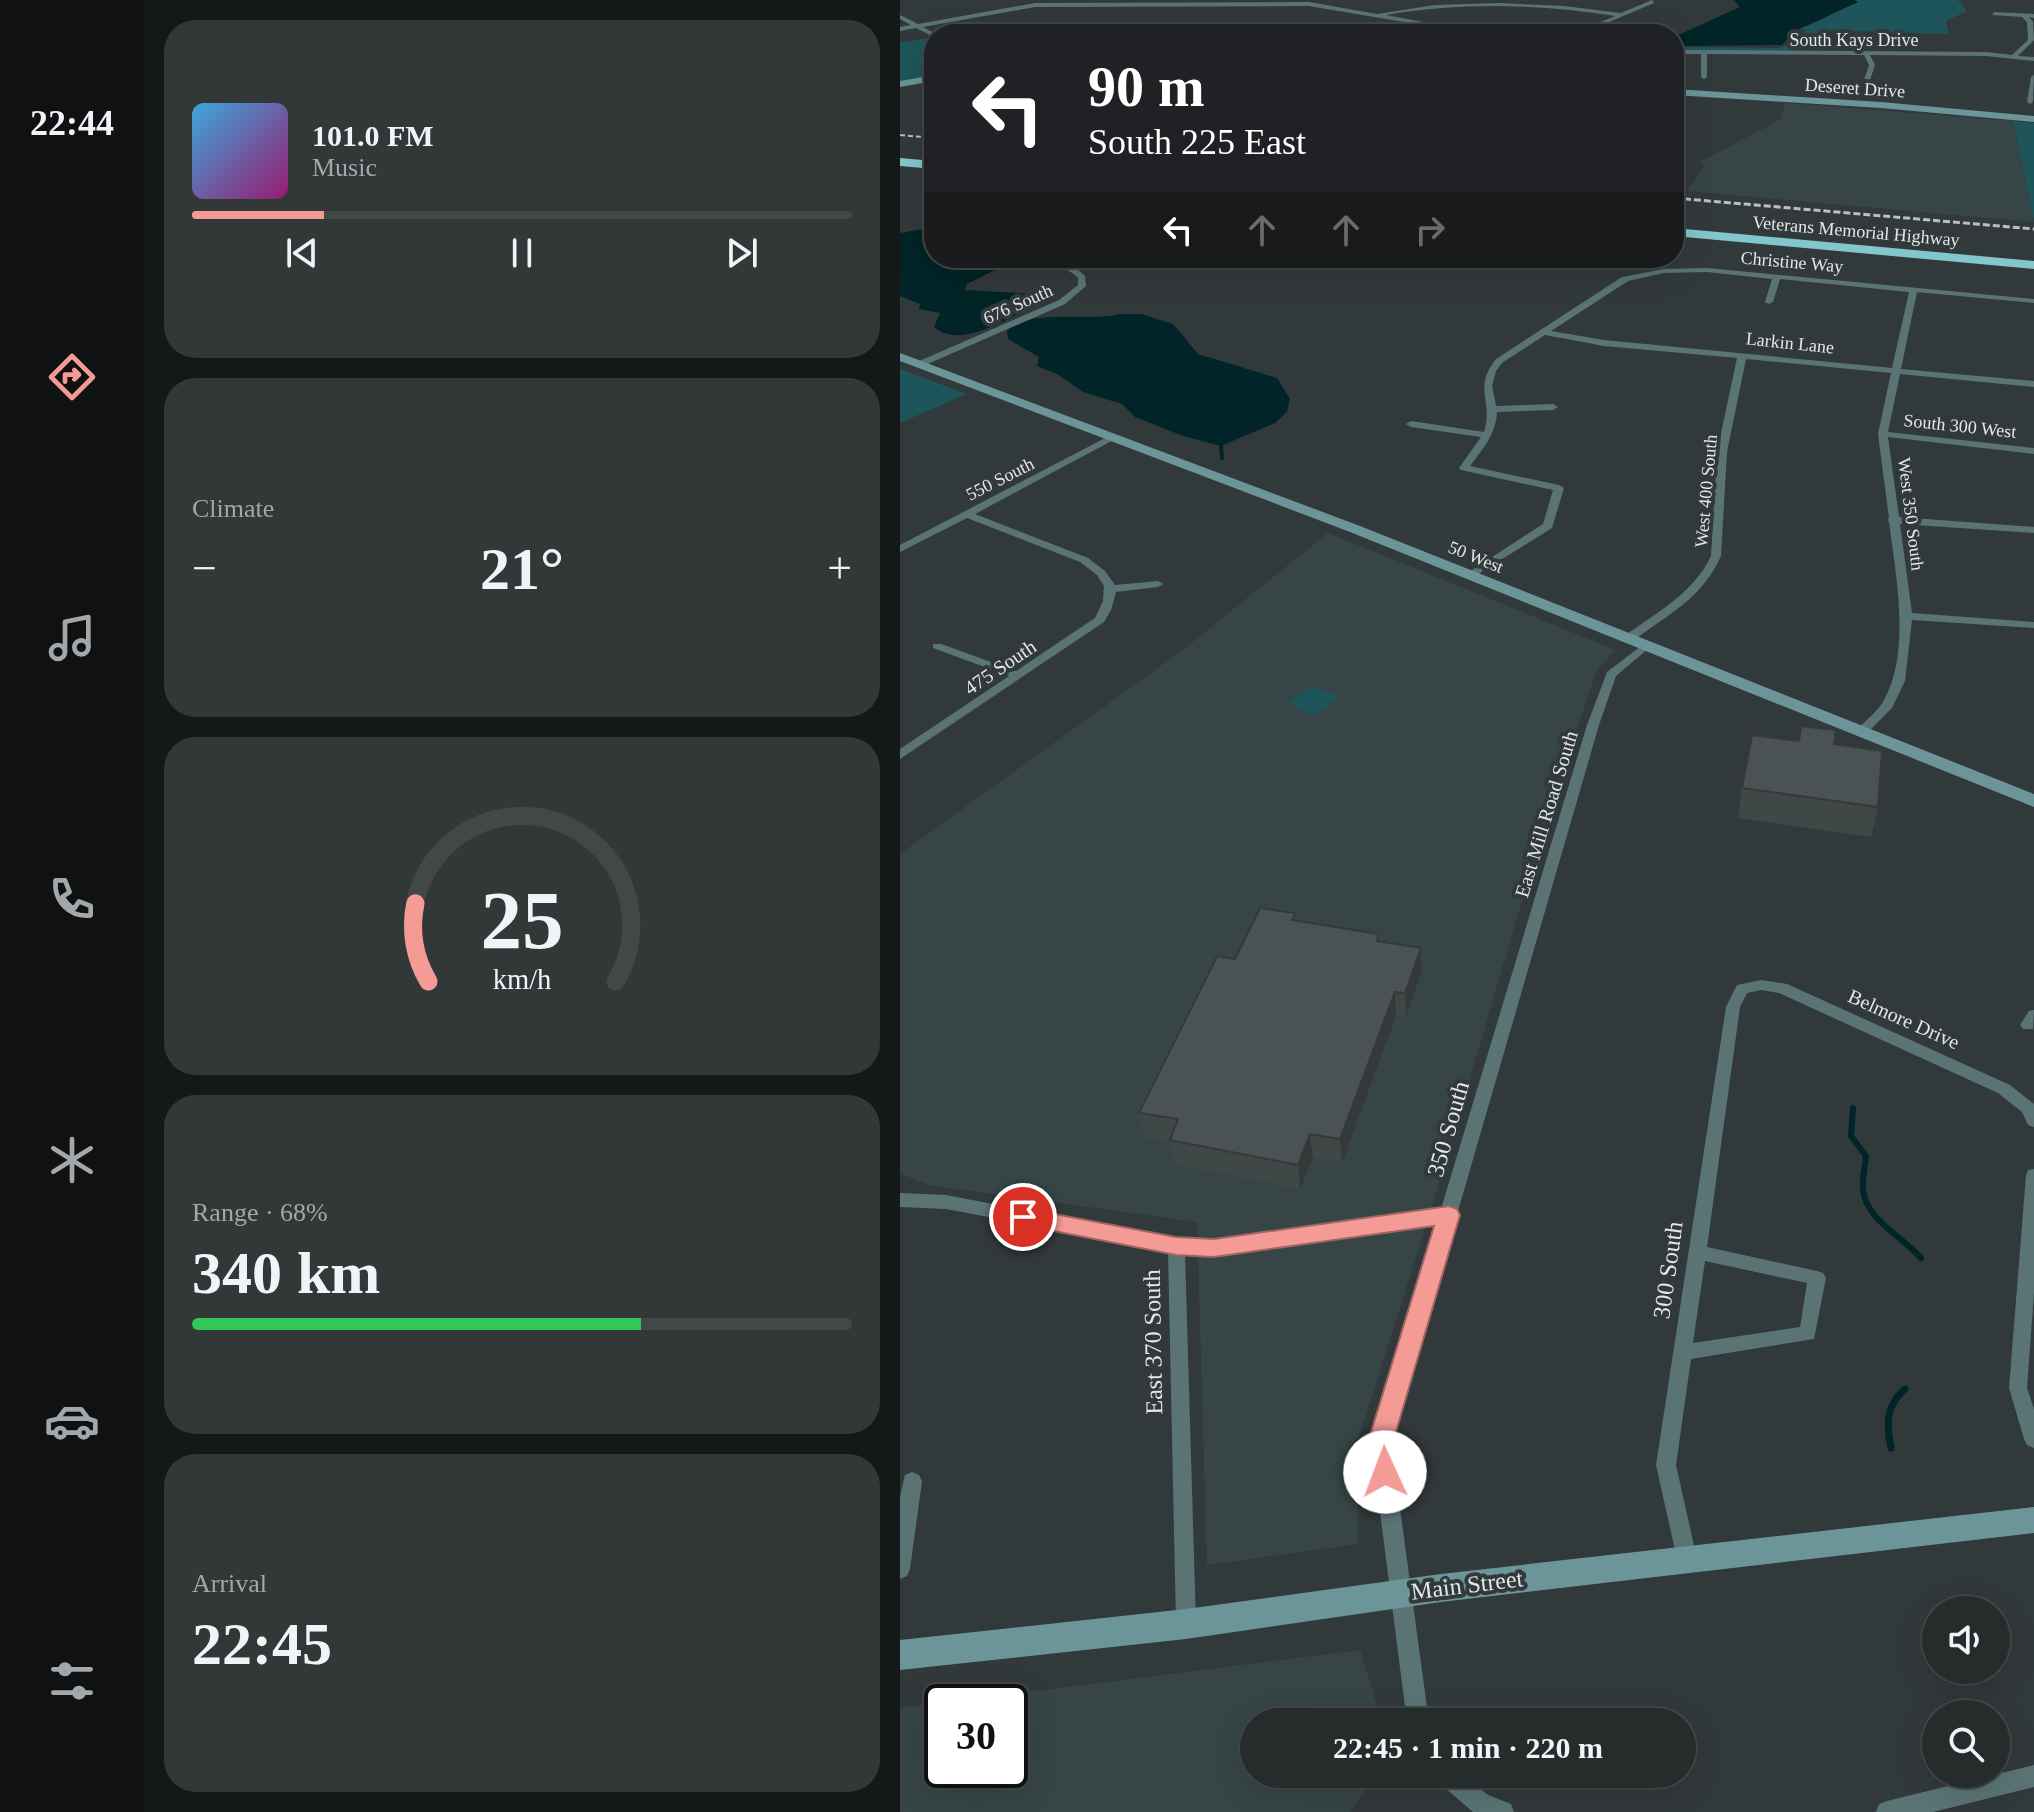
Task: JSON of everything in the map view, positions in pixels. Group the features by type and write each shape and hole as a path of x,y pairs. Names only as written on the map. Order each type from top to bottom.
{"highway":[{"path":"900,149 924,151"},
{"path":"900,162 924,164"},
{"name":"Veterans Memorial Highway","path":"1684,233 2034,265"}],"street":[{"path":"1600,24 1652,2"},
{"path":"928,24 1050,5 1309,4 1429,24"},
{"path":"1378,15 1412,4 1562,4 1622,15"},
{"path":"995,5 1006,10"},
{"path":"1994,14 2034,16"},
{"path":"2015,55 2031,40 2030,22 2024,16"},
{"path":"900,17 924,30"},
{"path":"900,29 924,25"},
{"name":"South Kays Drive","path":"1684,52 2015,55 2034,59"},
{"path":"1704,52 1704,77"},
{"path":"1866,83 1872,65 1867,55"},
{"path":"2030,102 2034,77"},
{"path":"900,84 924,80"},
{"name":"Deseret Drive","path":"1684,93 1881,105 2034,119"},
{"name":"676 South","path":"920,364 1072,296 1082,286 1082,278 1070,268"},
{"name":"Christine Way","path":"1493,409 1486,391 1490,371 1499,361 1610,287 1645,274 1707,270 2034,301"},
{"path":"1769,302 1777,277"},
{"name":"West 350 South","path":"1861,732 1888,705 1899,681 1907,616 1883,434 1913,290"},
{"name":"Larkin Lane","path":"1543,332 1604,343 2034,384"},
{"name":"West 400 South","path":"1627,639 1711,573 1716,556 1722,452 1742,355"},
{"name":"50 West","path":"900,357 1470,576 2034,800"},
{"path":"1470,576 1548,526 1559,488 1464,468 1491,429 1493,409 1553,407"},
{"path":"1411,424 1487,435"},
{"name":"South 300 West","path":"1883,434 2034,451"},
{"name":"550 South","path":"900,549 1114,437"},
{"path":"966,514 1084,560 1100,570 1112,595 1158,584"},
{"path":"1892,520 2034,530"},
{"name":"475 South","path":"900,755 1100,620 1112,595"},
{"path":"1907,616 2034,625"},
{"path":"937,646 1019,676"},
{"name":"East Mill Road South","path":"1537,914 1593,725 1611,675 1645,646"},
{"name":"350 South","path":"1416,1708 1381,1442 1537,914"},
{"name":"Belmore Drive","path":"1742,989 1761,985 1782,988 2004,1089 2029,1109 2034,1121"},
{"name":"300 South","path":"1687,1559 1666,1465 1733,1007 1742,989"},
{"path":"2034,1175 2018,1388 2034,1439"},
{"name":"East 370 South","path":"900,1200 946,1202 1176,1246 1186,1624"},
{"path":"1176,1246 1214,1248 1449,1215"},
{"path":"1682,1352 1808,1334 1817,1278 1697,1252"},
{"path":"900,1569 912,1481"},
{"name":"Main Street","path":"900,1655 1186,1624 1401,1593 2034,1520"},
{"path":"1887,1812 2034,1776"},
{"path":"1460,1788 1479,1808 1503,1812"}],"shaded area":[{"path":"1734,0 1858,2 1795,31 1782,45 1684,46 1684,32 1740,7"},
{"path":"1855,0 1958,0 1967,11 1946,21 1949,34 1820,30 1790,52 1684,50 1684,47 1778,48 1789,45 1806,30 1799,29 1842,10"},
{"path":"924,39 924,77 900,81 900,43"},
{"path":"1785,103 2013,121 2034,222 1687,191 1705,165 1700,162 1781,119"},
{"path":"2013,121 2034,123 2034,221"},
{"path":"924,229 924,268 999,268 967,284 965,290 1034,294 1036,298 1029,302 1028,309 981,331 956,335 944,333 934,327 940,313 919,309 920,304 900,296 900,233"},
{"path":"1141,314 1173,324 1198,354 1277,378 1290,399 1287,412 1275,423 1221,446 1183,436 1135,417 1122,404 1083,392 1057,374 1037,366 1039,357 1008,339 1007,331 1029,320"},
{"path":"900,369 967,394 900,423"},
{"path":"1328,533 1616,650 1597,669 1539,843 1433,1204 1357,1443 1358,1544 1207,1565 1197,1222 928,1185 900,1173 900,854 1184,649"},
{"path":"1312,686 1340,697 1314,715 1288,703"},
{"path":"1360,1650 1378,1708 1240,1708 1240,1788 1368,1788 1350,1812 900,1812 900,1708 924,1705 924,1788 1028,1788 1028,1692"}],"building":[{"path":"1801,726 1836,730 1834,744 1882,751 1878,807 1742,788 1752,735 1799,741"},
{"path":"1260,908 1295,913 1292,920 1379,934 1377,941 1421,948 1405,993 1395,992 1340,1139 1310,1134 1298,1165 1170,1140 1178,1119 1139,1113 1217,956 1235,959"}],"waterway":[{"path":"1221,446 1222,458"},
{"path":"1853,1108 1851,1136 1866,1156 1865,1200 1877,1218 1921,1258"},
{"path":"1891,1448 1889,1416 1894,1402 1905,1389"}],"railway":[{"path":"900,135 924,137"},
{"path":"1684,199 2034,229"}],"route":[{"path":"1023,1217 1176,1246 1214,1248 1449,1215 1381,1442 1385,1472"}]}
